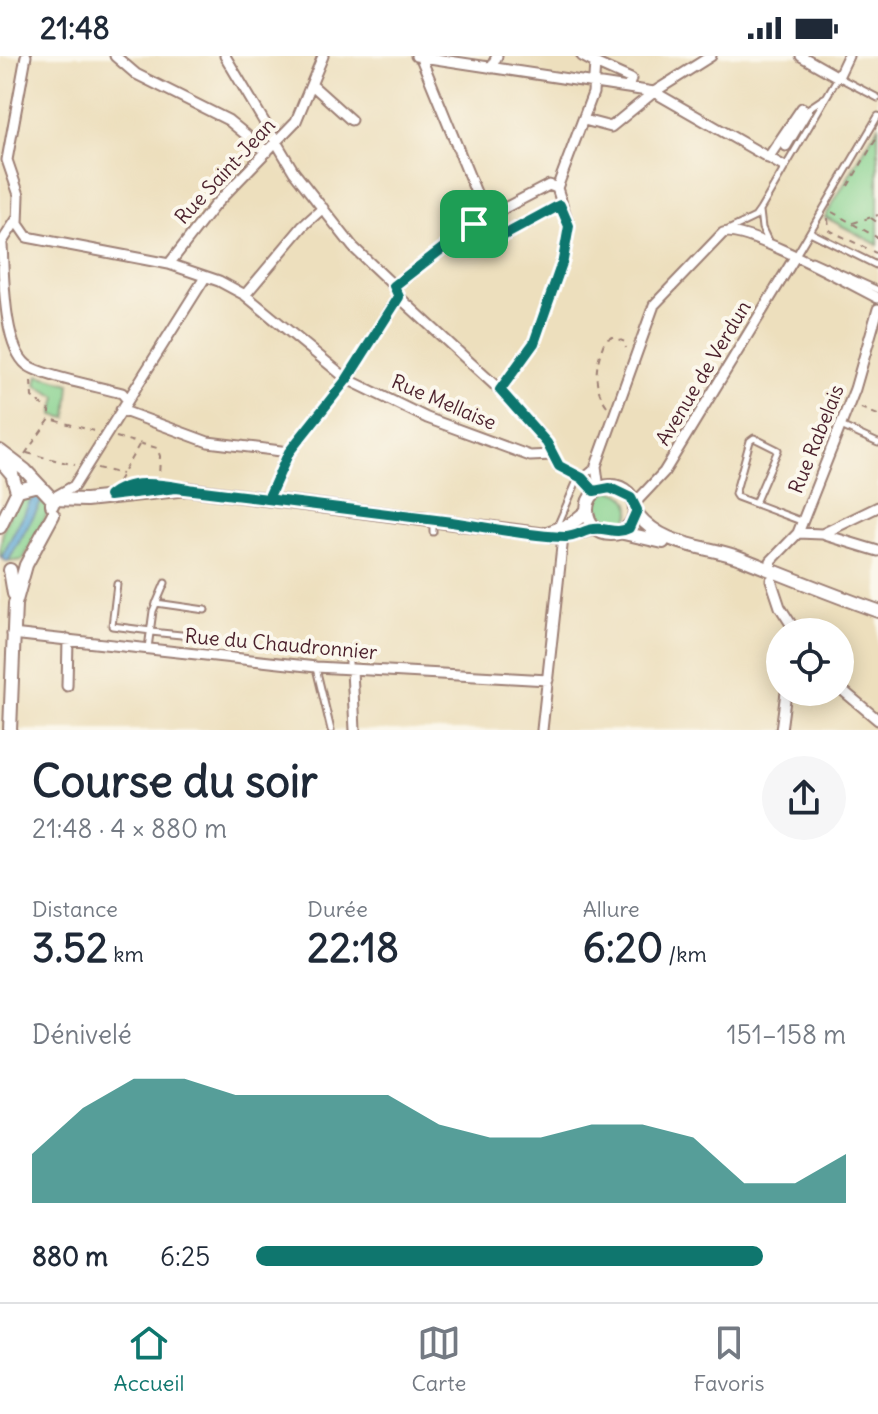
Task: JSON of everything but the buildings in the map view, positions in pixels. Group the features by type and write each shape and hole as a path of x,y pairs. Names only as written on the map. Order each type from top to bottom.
{"main road":[{"path":"0,451 15,469 17,491 0,527"},
{"path":"0,460 38,485 52,499 53,515 26,565 15,604 5,678 10,730"},
{"path":"52,499 86,500 151,491 164,484 433,526 554,534 596,528 725,553 878,618"},
{"path":"17,491 38,485"},
{"path":"596,528 586,512 587,499 597,490 617,490 636,509 648,528 678,543"},
{"path":"53,515 86,500"},
{"path":"619,532 629,528 636,509"},
{"path":"554,534 586,512"},
{"path":"15,604 5,569 26,565"},
{"path":"771,575 878,611"}],"street":[{"path":"26,56 4,160 19,195 17,218 1,245 11,334 20,357 33,368 122,393 127,399"},
{"path":"115,56 136,74 228,120 267,152"},
{"path":"225,56 275,143 353,247 394,286 399,297 500,390 547,443 552,455"},
{"name":"Rue Saint-Jean","path":"169,264 214,206 299,117 323,56"},
{"path":"491,68 497,56"},
{"path":"582,56 631,79 628,88"},
{"path":"584,120 611,127 654,92 711,56"},
{"path":"801,56 838,77 848,56"},
{"path":"418,57 654,92 768,158 784,164"},
{"path":"418,57 486,217"},
{"path":"557,188 584,120 600,62"},
{"path":"312,85 351,120"},
{"path":"768,158 804,110 786,146"},
{"path":"394,286 474,224 549,185 557,188 562,197 560,205 569,234 559,275 534,343 500,390"},
{"path":"474,224 477,237 488,244 560,205"},
{"path":"245,295 303,226 323,208"},
{"name":"Rue Mellaise","path":"17,218 23,234 33,239 97,248 169,264 204,279 219,281 245,295 347,379 427,418 530,456 552,455 559,466 597,490"},
{"path":"597,490 596,466 654,305 728,230 769,243 878,298"},
{"name":"Avenue de Verdun","path":"636,509 664,472 795,257"},
{"path":"52,499 74,486 204,279"},
{"path":"268,499 289,452 347,379 399,297"},
{"name":"Rue Rabelais","path":"771,575 771,561 798,533 850,403 878,309"},
{"path":"121,410 208,442 289,452"},
{"path":"822,534 878,507"},
{"path":"798,533 822,534 878,551"},
{"path":"542,730 548,680 554,534"},
{"path":"771,575 776,600 787,618"},
{"name":"Rue du Chaudronnier","path":"12,634 316,667 548,680"},
{"path":"67,686 68,639"},
{"path":"350,669 355,730"},
{"path":"854,700 878,720"},
{"path":"781,730 784,706"}],"lane":[{"path":"728,230 750,220 760,210 784,164 838,77 878,98"},
{"path":"784,164 783,145 804,110 825,97"},
{"path":"878,116 795,257 821,263 878,290"},
{"path":"760,210 762,228 769,243"},
{"path":"810,232 878,266"},
{"path":"841,426 878,443"},
{"path":"755,503 778,450 754,438 750,441 735,494 755,503 802,521"},
{"path":"554,534 560,514 582,478 596,466"},
{"path":"109,496 125,486 164,484"},
{"path":"148,649 156,603 165,583"},
{"path":"117,584 112,626 201,637"},
{"path":"156,603 205,610"},
{"path":"349,649 350,669"},
{"path":"316,667 331,730"}],"path":[{"path":"847,188 878,136"},
{"path":"839,201 831,214 829,230 878,254"},
{"path":"831,214 878,238"},
{"path":"850,224 878,215"},
{"path":"871,216 878,223"},
{"path":"604,417 608,406 596,382 597,361 605,340 613,337 625,342 626,348"},
{"path":"15,469 50,419 50,411 32,397 33,368"},
{"path":"850,403 878,415"},
{"path":"50,419 157,448 164,484"}],"green space":[{"path":"878,126 878,245 825,217"},
{"path":"38,375 70,384 67,418 53,415 57,397 36,385"},
{"path":"611,491 624,497 630,510 624,523 611,529 598,523 592,510 598,497"},
{"path":"36,494 47,503 47,514 23,560 8,562 0,556 9,517 20,500"}],"water":[{"path":"34,494 43,499 8,562 1,558"}],"route":[{"path":"474,224 394,286 399,297 347,379 289,452 270,487 268,499 176,488 109,496 125,486 145,483 169,488 176,488 187,489 268,499 336,508 544,533 563,537 576,536 596,528 612,532 629,528 637,510 631,498 610,488 594,491 582,478 559,466 547,443 500,390 505,378 534,343 544,319 569,234 560,205 488,244 477,237 474,224"}]}
